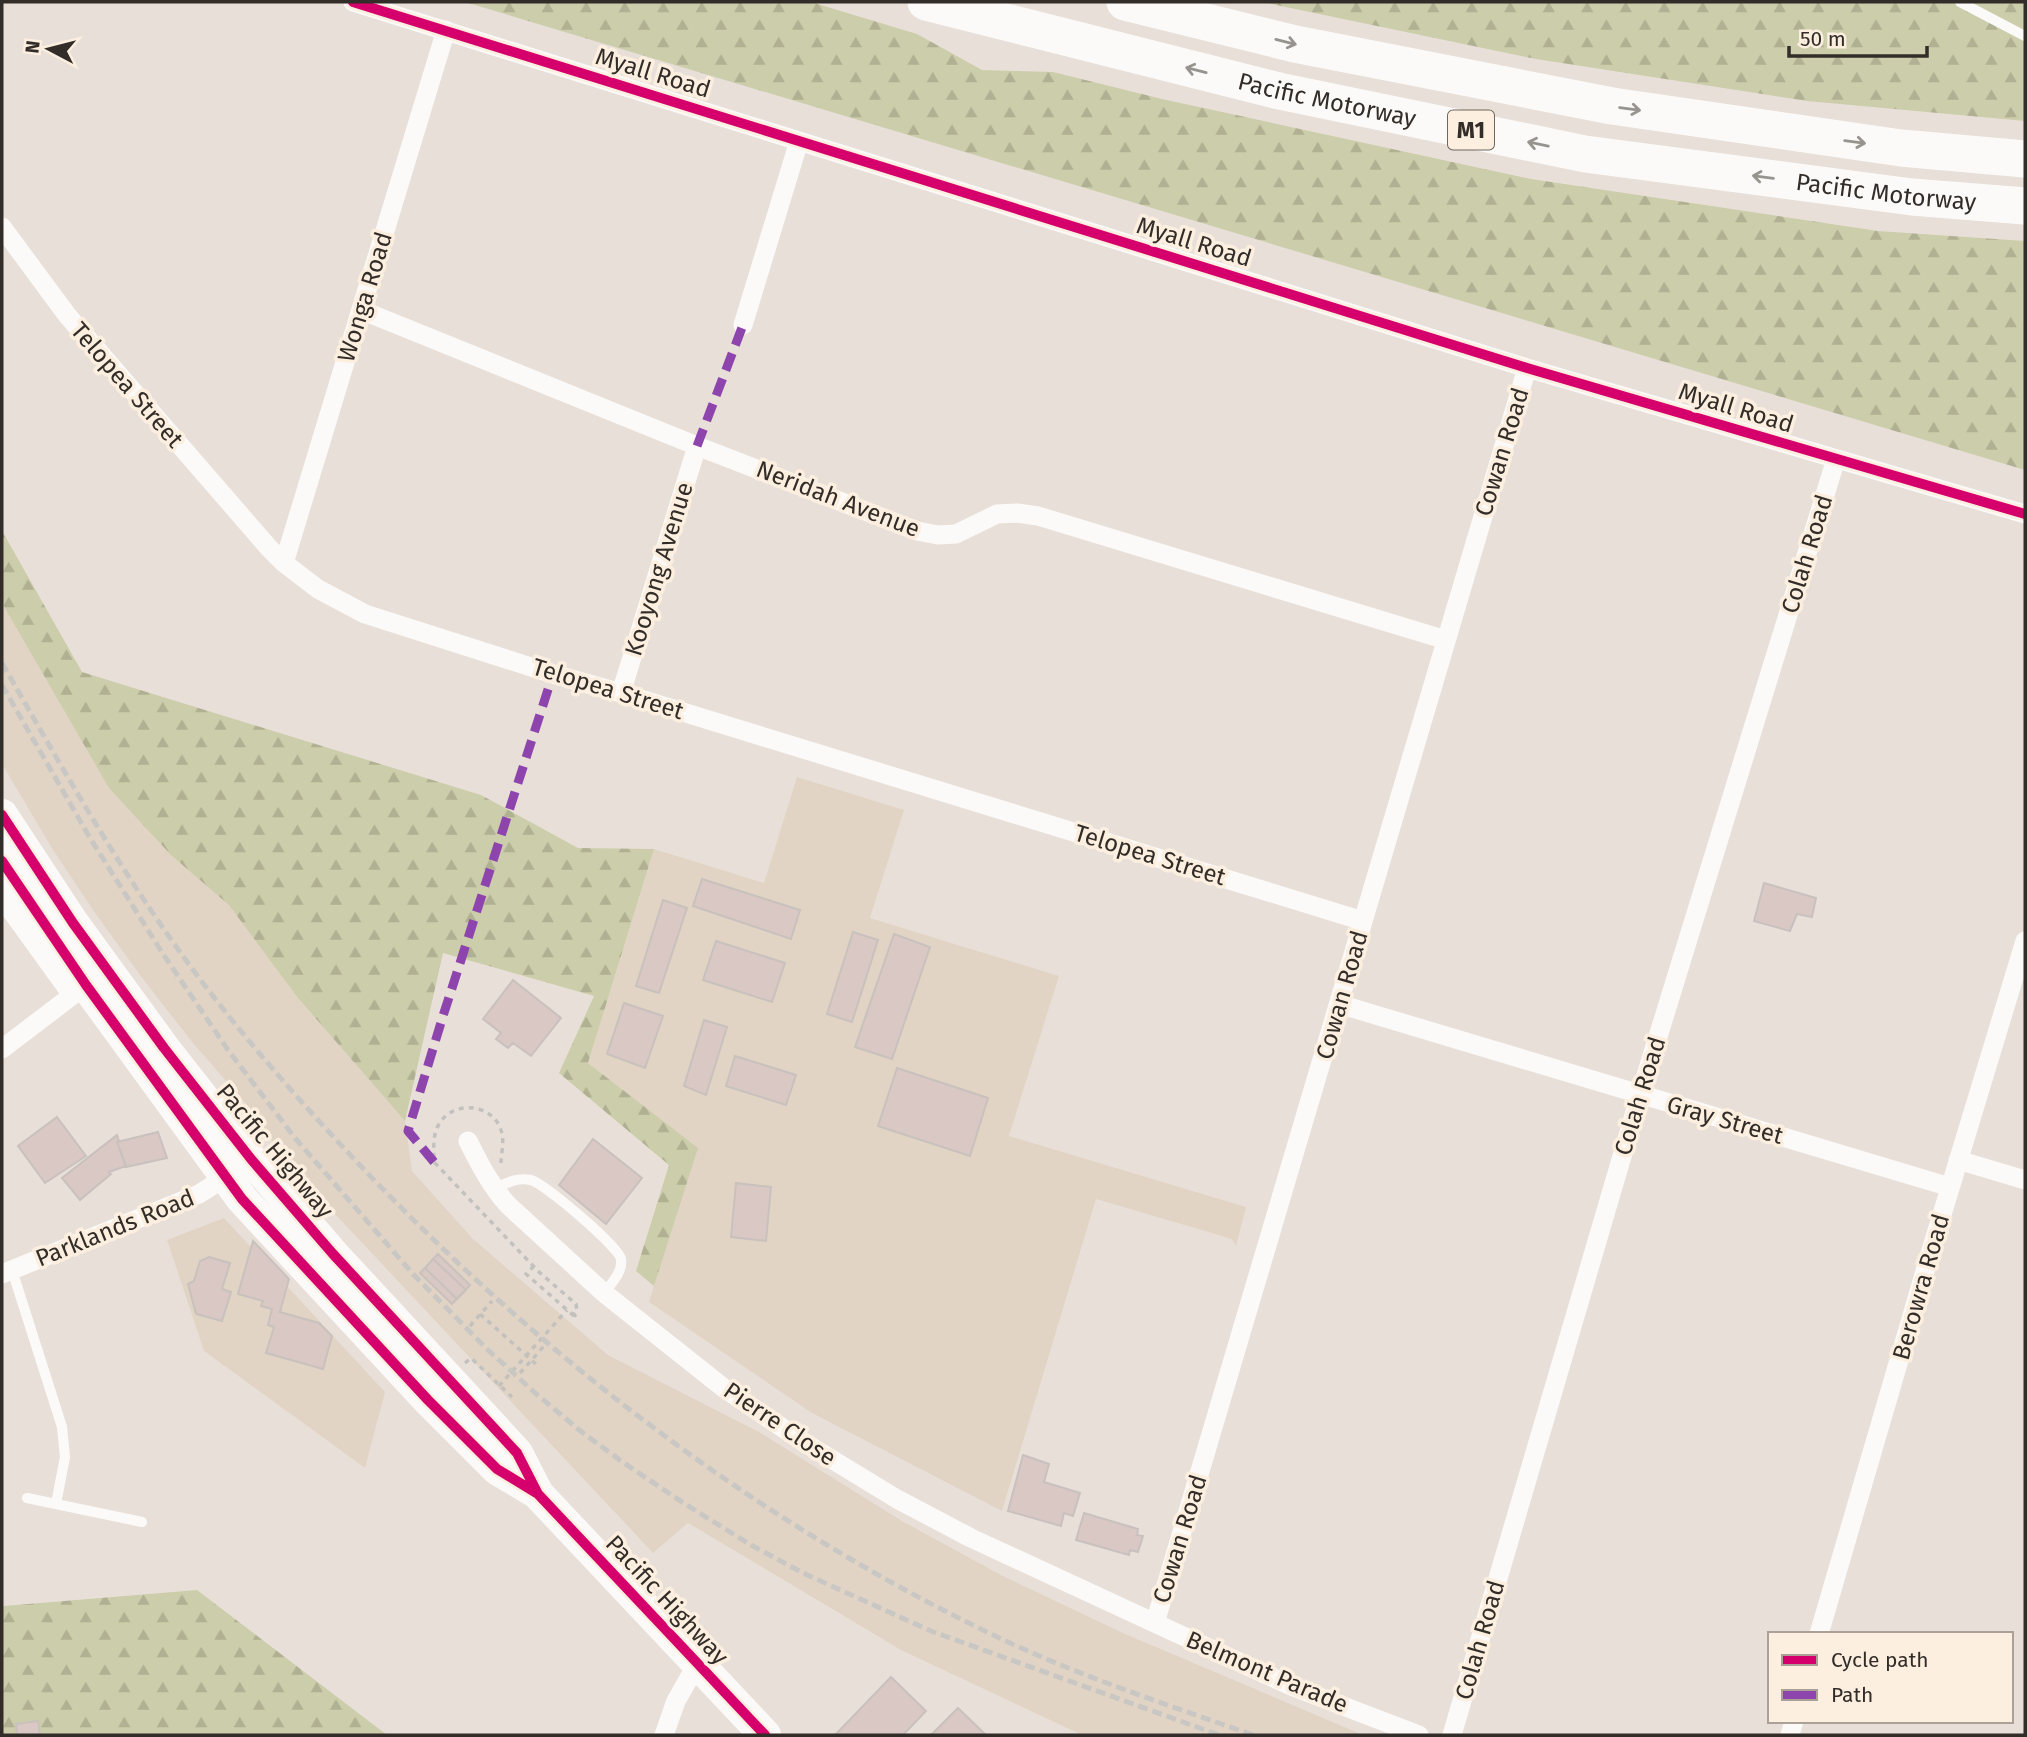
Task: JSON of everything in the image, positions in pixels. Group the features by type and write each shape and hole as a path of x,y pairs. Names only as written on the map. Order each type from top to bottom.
{"highway":[{"name":"Pacific Motorway","path":"926,2 964,7 1279,91 1585,154 1912,197 2025,206"},
{"name":"Pacific Motorway","path":"1125,2 1295,44 1612,106 1901,148 2025,159"}],"main road":[{"name":"Pacific Highway","path":"2,816 73,923 142,1017 238,1168 242,1199 428,1400 497,1469 538,1494 765,1735"},
{"name":"Pacific Highway","path":"2,861 79,990 238,1168"}],"street":[{"name":"Myall Road","path":"353,2 1527,368 2025,514"},
{"name":"Wonga Road","path":"285,563 446,30"},
{"path":"743,325 799,141"},
{"name":"Telopea Street","path":"2,227 66,315 285,563 318,589 365,614 1363,921"},
{"name":"Neridah Avenue","path":"362,310 697,446 917,531 938,535 956,534 997,514 1038,516 1446,640"},
{"name":"Cowan Road","path":"1155,1623 1527,368"},
{"name":"Kooyong Avenue","path":"621,692 697,446"},
{"name":"Colah Road","path":"1452,1735 1640,1095 1836,459"},
{"path":"2,898 79,990"},
{"path":"73,923 78,946 88,970 79,990"},
{"name":"Berowra Road","path":"1820,1632 2025,941"},
{"path":"2,1049 79,990 98,986 119,1006 142,1017"},
{"name":"Gray Street","path":"1339,1004 1950,1187"},
{"name":"Pierre Close","path":"468,1141 483,1172 508,1205 604,1293 725,1389 805,1443 897,1499 971,1538 1155,1623"},
{"path":"1958,1160 2025,1180"},
{"name":"Parklands Road","path":"7,1272 199,1194 238,1168"},
{"name":"Belmont Parade","path":"1155,1623 1292,1686 1419,1735"},
{"path":"664,1735 676,1701 697,1664"}],"lane":[{"path":"1961,2 2025,36"},
{"path":"494,1189 518,1179 533,1181 546,1188 611,1245 621,1258 621,1265 604,1293"},
{"path":"7,1272 62,1427 65,1457 57,1504"},
{"path":"27,1498 142,1522"}],"path":[{"path":"534,1266 526,1275 578,1320"},
{"path":"470,1326 492,1301"},
{"path":"499,1386 567,1310"},
{"path":"480,1314 538,1366 531,1361"},
{"path":"520,1373 544,1346"},
{"path":"471,1358 512,1397 505,1392"}],"shaded area":[{"path":"2,531 82,672 298,998 405,1121 412,1171 472,1238 608,1355 759,1432 902,1521 1001,1575 1123,1633 1363,1735 1082,1735 901,1650 688,1523 653,1553 290,1166 247,1105 192,1042 143,979 53,850 2,764"},
{"path":"797,777 904,810 870,918 1059,976 1009,1136 1246,1207 1236,1246 1232,1239 1096,1199 1002,1511 812,1413 649,1302 697,1148 588,1063 654,849 764,883"},
{"path":"224,1218 385,1392 365,1468 204,1351 167,1240"}],"green space":[{"path":"465,2 811,2 917,34 982,70 1053,72 1162,99 1531,179 1878,231 2025,241 2025,470"},
{"path":"1262,2 2025,2 2025,121 1807,101 1536,59"},
{"path":"2,531 82,672 481,795 578,848 654,849 588,1063 698,1148 654,1286 636,1271 669,1165 559,1073 594,996 443,953 405,1121 298,998 229,905 171,855 109,788 2,603"},
{"path":"197,1590 387,1735 2,1735 4,1606"}],"building":[{"path":"702,879 800,910 791,939 693,906"},
{"path":"1764,883 1816,898 1812,917 1797,914 1790,931 1754,921"},
{"path":"663,900 687,908 659,993 636,986"},
{"path":"853,932 878,940 852,1022 827,1014"},
{"path":"894,934 930,947 892,1059 855,1047"},
{"path":"716,941 785,963 772,1002 703,980"},
{"path":"513,980 561,1018 531,1056 513,1043 508,1048 496,1039 501,1033 483,1019"},
{"path":"624,1003 663,1016 645,1068 607,1054"},
{"path":"704,1020 727,1027 706,1095 684,1086"},
{"path":"735,1056 796,1075 786,1105 726,1086"},
{"path":"897,1068 988,1098 970,1156 878,1126"},
{"path":"57,1117 86,1156 45,1183 18,1146"},
{"path":"158,1132 167,1158 126,1167 117,1142"},
{"path":"117,1135 126,1166 109,1172 111,1174 80,1200 62,1178"},
{"path":"593,1139 642,1178 606,1224 559,1185"},
{"path":"736,1183 771,1187 766,1241 731,1237"},
{"path":"253,1241 289,1279 280,1312 319,1323 332,1336 323,1369 266,1353 274,1327 268,1325 272,1309 261,1306 263,1301 238,1294"},
{"path":"438,1254 470,1285 452,1304 420,1273"},
{"path":"209,1257 230,1263 222,1289 231,1292 222,1321 196,1314 188,1284 194,1281 200,1261"},
{"path":"433,1259 466,1290 457,1299 425,1268"},
{"path":"1023,1455 1049,1464 1044,1482 1080,1493 1073,1516 1064,1513 1061,1526 1008,1511"},
{"path":"1084,1513 1138,1529 1137,1535 1143,1536 1138,1552 1130,1550 1129,1555 1076,1540"},
{"path":"891,1677 926,1711 903,1735 835,1735"},
{"path":"958,1708 986,1735 931,1735"},
{"path":"38,1721 40,1735 17,1735 16,1724"}],"railway":[{"path":"2,663 129,876 175,945 239,1028 331,1134 425,1231 498,1300 573,1365 733,1484 816,1538 902,1588 991,1634 1055,1663 1253,1735"},
{"path":"2,685 90,838 163,954 228,1050 295,1138 413,1274 534,1392 621,1461 751,1545 803,1573 931,1631 1219,1735"}],"marked path":[{"path":"697,446 743,325"},
{"path":"434,1162 408,1131 553,674"}],"cycle path":[{"path":"353,2 1527,368 2025,514"},
{"path":"2,815 73,923 164,1048 251,1159 333,1254 517,1453 538,1494 765,1735"},
{"path":"2,861 86,985 242,1199 428,1400 497,1469 538,1494"}]}
